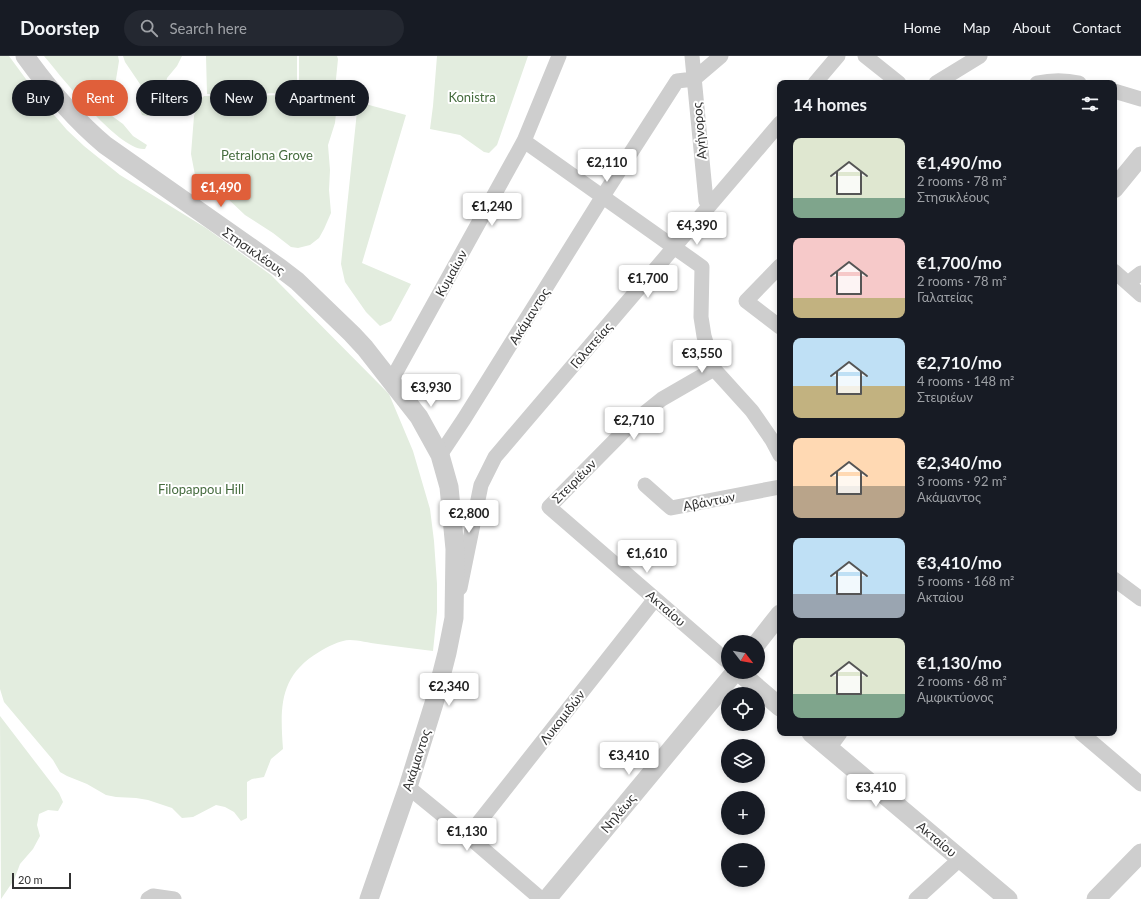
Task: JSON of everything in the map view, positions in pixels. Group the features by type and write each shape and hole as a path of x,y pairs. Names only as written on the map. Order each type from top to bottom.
{"street":[{"name":"Στησικλέους","path":"25,56 48,86 104,145 297,281 365,348 419,417 440,455"},
{"name":"Κυμαίων","path":"391,381 524,141 559,56"},
{"name":"Αγήνορος","path":"692,56 706,201 710,205"},
{"name":"Ακάμαντος","path":"454,618 455,550 449,487 440,455 677,81 694,79 721,56"},
{"path":"817,80 838,56"},
{"path":"865,56 895,80"},
{"path":"941,80 980,56"},
{"path":"1117,92 1141,99"},
{"name":"Γαλατείας","path":"495,457 777,127"},
{"path":"524,141 702,267 701,317 704,336 714,369 752,411 777,449"},
{"path":"1117,185 1141,156"},
{"path":"777,269 746,301 777,325"},
{"path":"1128,283 1141,273"},
{"path":"1117,274 1141,295"},
{"name":"Στειριέων","path":"549,507 638,418 662,399 714,369"},
{"name":"Ακάμαντος","path":"369,899 408,787 435,700 454,618 481,485 495,457"},
{"name":"Αβάντων","path":"645,485 671,508 777,488"},
{"name":"Ακταίου","path":"549,507 721,656"},
{"path":"1117,581 1141,599"},
{"name":"Λυκομιδών","path":"468,836 655,599"},
{"path":"764,635 777,618"},
{"name":"Νηλέως","path":"547,899 729,679"},
{"path":"747,679 777,704"},
{"name":"Ακταίου","path":"815,736 1008,899"},
{"path":"829,748 838,736"},
{"path":"1085,736 1141,784"},
{"path":"408,787 541,899"},
{"path":"1096,899 1141,853"},
{"path":"916,899 960,859"},
{"path":"148,899 153,896 174,899"}],"green space":[{"name":"Filopappou Hill","path":"0,56 9,56 27,80 12,80 12,116 55,116 84,146 120,175 206,228 271,275 389,394 413,451 430,509 437,584 437,612 433,651 375,644 357,640 346,640 338,642 319,652 306,661 296,671 289,682 283,706 283,749 271,759 264,777 252,779 247,782 247,818 241,821 234,812 225,807 216,805 193,817 182,818 172,808 148,800 106,795 87,784 67,776 60,772 53,760 4,702 0,689"},
{"path":"44,56 118,56 119,61 116,80 72,80 72,90"},
{"path":"123,56 182,56 167,80 137,80 125,62"},
{"path":"206,56 297,56 297,80 275,80 275,93 267,93 267,80 210,80 210,94 207,94"},
{"name":"Petralona Grove","path":"299,56 337,56 336,80 299,80"},
{"name":"Konistra","path":"437,56 528,56 497,145 489,153 484,152 460,135 430,129"},
{"name":"Petralona Grove","path":"267,95 275,95 275,116 336,116 328,145 331,213 319,238 310,245 298,248 291,247 273,233 245,215 226,197 204,184 195,175 191,154 194,116 202,116 202,98 204,96 210,96 210,116 267,116"},
{"path":"369,105 406,115 362,263 411,284 391,321 380,326 366,312 345,282 341,264 357,116 369,116"},
{"path":"96,116 112,116 123,124 133,136 147,145 145,149 134,147 106,126"},
{"path":"0,716 59,793 63,802 58,811 48,810 39,814 37,825 40,836 33,849 20,864 14,880 1,899"}]}
